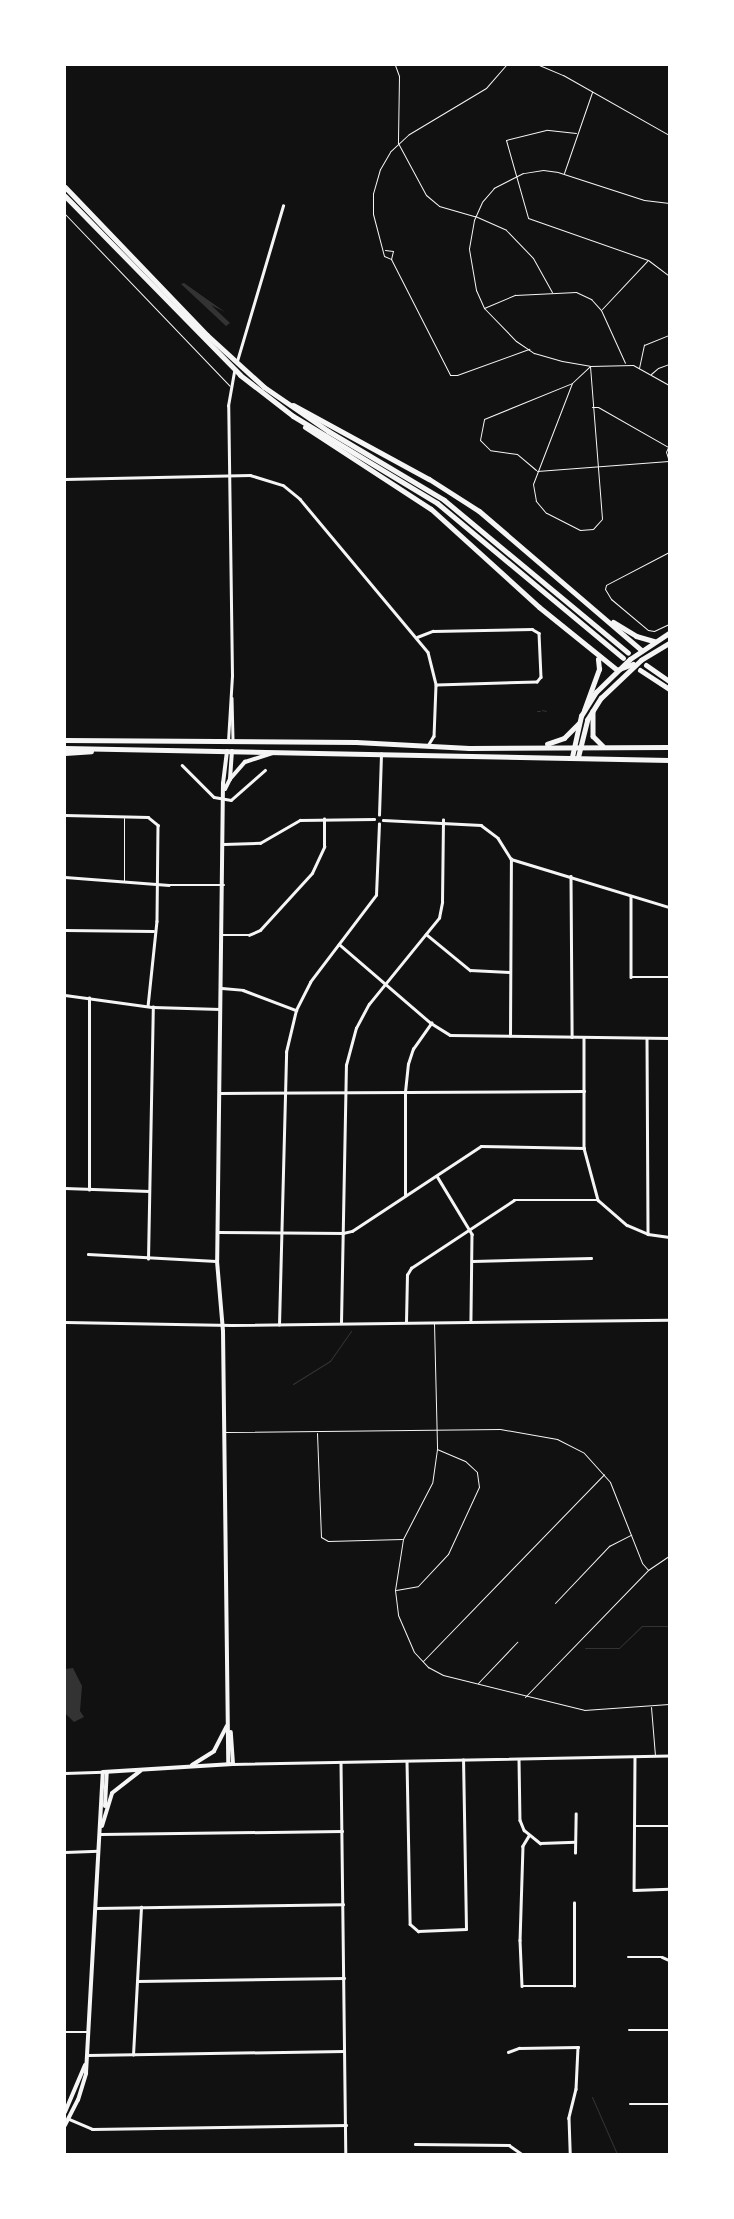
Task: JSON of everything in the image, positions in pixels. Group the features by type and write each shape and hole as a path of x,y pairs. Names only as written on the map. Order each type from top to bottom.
{"highway":[{"path":"65,187 242,368 285,403 444,500 628,653"},
{"path":"65,196 240,375 293,416 314,435 431,509 596,655 621,669"},
{"path":"285,403 299,407 460,498 512,537 643,652"},
{"path":"293,416 437,504 622,658"},
{"path":"593,607 629,632 654,641"},
{"path":"584,710 599,669 596,655"},
{"path":"646,666 669,681"},
{"path":"640,670 669,690"}],"main road":[{"path":"572,757 579,723 584,710 621,669 654,641 669,633"},
{"path":"643,652 669,643"},
{"path":"578,757 593,710 621,669 642,660 643,652"},
{"path":"593,710 593,736 603,746"},
{"path":"542,747 564,738 579,723"},
{"path":"66,740 230,741 427,747 542,747 574,745 669,747"},
{"path":"230,741 230,779"},
{"path":"65,748 669,760"},
{"path":"65,753 111,748"},
{"path":"105,1772 230,1764 222,1324 217,1261 225,789 230,751"},
{"path":"225,789 230,779 245,762 276,753"},
{"path":"188,1767 217,1747 229,1719"},
{"path":"105,1811 117,1787 142,1770"},
{"path":"101,1834 105,1811 105,1772"},
{"path":"65,2125 83,2087 88,2055 105,1772"},
{"path":"65,2112 88,2055"}],"street":[{"path":"230,741 231,694 227,476 230,387 283,206"},
{"path":"65,479 259,476 276,481 292,491 417,636 432,662 436,685 436,705 434,736 427,747"},
{"path":"417,636 433,632 532,629 540,633 541,677 536,682 436,685"},
{"path":"374,820 379,815 381,754"},
{"path":"182,764 214,797 231,800 264,770"},
{"path":"65,815 148,816 158,825 158,884 148,1006"},
{"path":"379,815 384,820"},
{"path":"224,844 255,844 294,821 324,819 374,820 379,824"},
{"path":"223,935 249,935 260,930 312,873 324,847 324,819"},
{"path":"279,1325 285,1056 296,1010 318,969 376,895 379,824 384,820 443,820 481,825 498,838 510,859 510,1036"},
{"path":"341,1323 346,1065 356,1028 385,983 437,921 441,908 443,820"},
{"path":"510,859 669,907"},
{"path":"65,876 158,884 224,885"},
{"path":"571,876 572,1037"},
{"path":"631,896 631,977 669,977"},
{"path":"65,930 154,932"},
{"path":"426,934 470,970 510,972"},
{"path":"338,943 431,1023 454,1036 669,1038"},
{"path":"222,988 243,990 296,1010"},
{"path":"65,995 148,1006 221,1009"},
{"path":"88,1190 89,998"},
{"path":"148,1260 152,1006"},
{"path":"405,1196 405,1092 414,1049 431,1023"},
{"path":"584,1037 584,1148 598,1200 627,1225 648,1234 669,1236"},
{"path":"647,1038 648,1234"},
{"path":"220,1093 584,1091"},
{"path":"218,1232 343,1233 437,1176 481,1146 584,1148"},
{"path":"437,1176 470,1229 473,1261 471,1321"},
{"path":"65,1188 149,1191"},
{"path":"406,1322 408,1271 514,1200 598,1200"},
{"path":"88,1254 148,1260 217,1261"},
{"path":"473,1261 591,1258"},
{"path":"65,1322 279,1325 471,1321 669,1320"},
{"path":"230,1764 669,1756"},
{"path":"635,1757 634,1890 669,1889"},
{"path":"519,1758 520,1820 529,1836 546,1844 575,1842"},
{"path":"407,1761 410,1924 418,1932 466,1929 463,1760"},
{"path":"341,1762 346,2154"},
{"path":"65,1773 105,1772"},
{"path":"575,1853 576,1814"},
{"path":"634,1826 669,1826"},
{"path":"101,1834 342,1831"},
{"path":"529,1836 523,1846 520,1940 522,1986 574,1986 574,1903"},
{"path":"65,1852 100,1851"},
{"path":"96,1908 343,1904"},
{"path":"133,2055 141,1907"},
{"path":"628,1957 662,1956 669,1960"},
{"path":"137,1981 344,1978"},
{"path":"629,2030 669,2030"},
{"path":"65,2032 89,2032"},
{"path":"508,2052 519,2048 578,2047 576,2089 569,2118 570,2154"},
{"path":"88,2055 344,2051"},
{"path":"630,2104 669,2104"},
{"path":"67,2118 92,2129 346,2125"},
{"path":"415,2144 509,2145 522,2154"}],"lane":[{"path":"395,65 399,76 398,143 432,202 476,216 506,230 521,244 552,292"},
{"path":"506,65 486,88 398,143 380,169 373,192 374,222 385,251 384,256 391,259 451,375 529,349"},
{"path":"539,65 592,91 669,135"},
{"path":"564,174 576,133 592,91"},
{"path":"576,133 546,130 506,140 525,213 532,221 648,260 669,276"},
{"path":"669,203 644,200 564,174 543,170 515,176 494,188 476,216 469,249 476,290 484,308 505,332 529,349 562,361 590,366 625,364 639,368 669,385"},
{"path":"65,214 111,259 222,382 230,387"},
{"path":"385,251 393,250 391,259"},
{"path":"601,310 648,260"},
{"path":"484,308 515,294 576,292 591,299 601,310 625,364"},
{"path":"639,368 644,345 669,336"},
{"path":"650,375 658,368 669,364"},
{"path":"590,366 572,383 484,419 480,440 490,450 517,454 537,471 669,461 668,446 598,407 592,407"},
{"path":"572,383 537,471 534,496 546,513 580,530 599,526 602,519 596,467 590,366"},
{"path":"669,552 606,585 607,595 648,630 654,631 669,624"},
{"path":"124,816 124,882"},
{"path":"434,1322 437,1449 432,1483 403,1539 395,1590 403,1630 423,1662 443,1675 584,1710 669,1704"},
{"path":"224,1432 500,1429 550,1436 584,1453 604,1474 615,1490 642,1563 648,1570"},
{"path":"317,1432 322,1537 328,1541 403,1539"},
{"path":"395,1590 418,1586 443,1560 479,1487 477,1472 465,1461 437,1449"},
{"path":"423,1662 604,1474"},
{"path":"555,1603 609,1546 632,1535"},
{"path":"526,1697 648,1570 669,1556"},
{"path":"478,1684 517,1642"},
{"path":"651,1706 655,1756"}],"shaded area":[{"path":"184,283 225,312 211,305 230,323 226,326 181,284"},
{"path":"73,1668 82,1686 80,1711 84,1717 74,1722 65,1713 65,1669"}],"waterway":[{"path":"542,710 546,711"},
{"path":"293,1384 330,1361 351,1331"},
{"path":"585,1648 619,1648 642,1626 669,1626"},
{"path":"592,2097 617,2154"}]}
